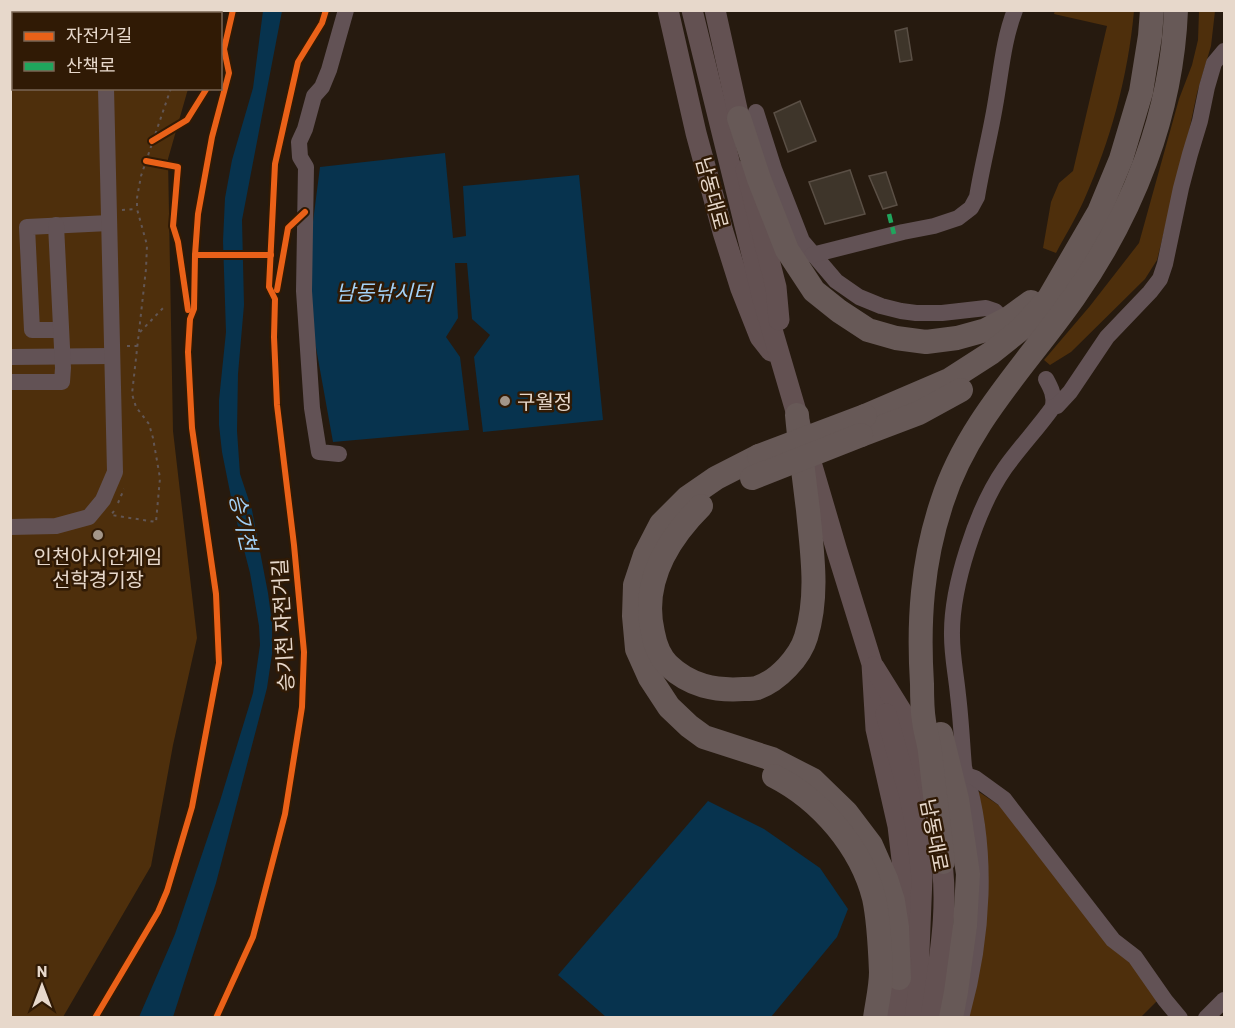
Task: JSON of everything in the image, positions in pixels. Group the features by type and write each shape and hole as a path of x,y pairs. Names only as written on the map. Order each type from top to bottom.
{"highway":[{"path":"875,1017 890,976 897,927 893,901 871,845 846,812 813,780 772,759 704,737 688,726 669,707 650,678 637,649 634,615 635,585 645,555 661,524 687,498 716,477 756,467 863,425 949,380 1021,329 1048,298 1063,275 1099,212 1121,159 1141,92 1152,10"},
{"path":"943,862 930,748 924,720 920,666 920,621 924,570 931,538 942,500 962,453 987,411 1074,297 1110,239 1131,197 1152,144 1165,94 1175,37 1176,10"},
{"path":"748,115 759,179 787,250 814,291 868,330 896,338 926,342 957,338 986,330 1009,318 1063,275"},
{"path":"863,425 919,413 967,387 1005,360 1074,297"},
{"path":"756,467 700,507 683,524 668,545 657,569 651,595 653,634 656,645 667,664 686,678 709,688 733,690 757,688 778,676 796,659 806,638 812,610 814,564 797,415"},
{"path":"924,570 928,647 938,723 957,799 968,874 964,926 951,1017"}],"main road":[{"name":"남동대로","path":"668,10 696,133 741,289 760,337 783,366"},
{"name":"남동대로","path":"692,10 763,299 872,664 876,729 898,826 906,893 904,936 890,976 894,1017"},
{"name":"남동대로","path":"714,10 748,115 743,159 776,287 783,366"},
{"name":"남동대로","path":"872,664 902,712 922,775 943,862 942,944 931,1017"},
{"path":"872,664 911,803 922,877 918,976 911,1017"}],"street":[{"path":"339,454 319,452 312,408 304,291 306,167 300,157 299,142 315,96 322,87 329,70 346,10"},
{"path":"812,255 934,226 958,218 971,208 977,197 995,106 1001,60 1014,10"},
{"path":"961,1017 974,957 980,902 976,819 964,767 953,662 952,632 962,568 971,537 1005,469 1053,407 1057,406 1070,392 1107,337 1160,279 1207,87 1214,63 1224,51"},
{"path":"10,527 56,526 88,517 103,500 115,472 118,351 114,217 106,90"},
{"path":"748,115 774,169 802,241 836,282 859,297 901,311 942,313 986,308 999,315"},
{"path":"61,330 32,330 27,227 114,217"},
{"path":"10,382 62,382 56,225"},
{"path":"10,357 62,356 118,351"},
{"path":"1046,379 1053,393 1053,407"},
{"path":"966,775 975,778 1004,799 1113,940 1135,957 1180,1017"},
{"path":"1206,1017 1224,1000"}],"path":[{"path":"124,487 122,497 111,515 156,522 160,478 153,438 149,424 136,407 132,394 147,245 137,209 137,198 141,176 170,90"},
{"path":"152,141 160,136"},
{"path":"146,161 157,163"},
{"path":"114,217 137,209"},
{"path":"139,333 165,306"},
{"path":"118,351 138,346"}],"shaded area":[{"path":"1055,10 1134,11 1123,84 1110,131 1084,200 1056,253 1043,248 1051,202 1059,183 1073,171 1107,26 1054,14"},
{"name":"인천아시안게임 선학경기장","path":"10,11 207,11 12,12 12,90 188,90 168,159 173,431 197,638 173,745 151,866 63,1017 11,1017"},
{"path":"1199,11 1215,11 1211,46 1197,93 1157,260 1145,279 1071,352 1050,365 1044,360 1139,243 1179,99 1192,65 1198,40"},
{"path":"976,790 1003,808 1129,958 1158,1000 1141,1017 965,1018"}],"water":[{"name":"승기천","path":"263,11 282,11 242,220 244,305 238,374 237,431 240,474 252,510 268,593 272,623 272,654 267,688 216,883 173,1017 139,1017 175,934 220,801 253,693 260,645 250,573 222,452 219,400 226,332 223,241 225,198 232,160 253,88"},
{"name":"남동낚시터","path":"445,153 453,238 466,236 463,186 579,175 603,420 483,432 474,357 490,335 472,319 467,263 455,263 458,318 446,337 460,357 469,430 333,442 313,331 310,245 320,167"},
{"path":"708,801 764,829 820,868 848,909 837,937 771,1017 606,1017 558,975"}],"building":[{"path":"907,28 912,60 900,62 895,31"},
{"path":"800,101 816,141 788,152 774,113"},
{"path":"850,170 865,214 825,224 809,182"},
{"path":"886,172 897,205 883,209 869,176"}],"marked path":[{"path":"889,214 894,234"}],"cycle path":[{"path":"95,1018 158,912 167,891 192,807 219,663 216,594 192,428 188,352 190,319 194,309 198,214 212,137 229,73 224,49 233,10"},
{"name":"승기천 자전거길","path":"216,1018 253,937 285,814 302,707 304,652 277,405 275,299 269,287 275,164 298,62 322,23 326,10"},
{"path":"152,141 187,120 206,90"},
{"path":"146,161 178,167 173,226 178,242 188,310"},
{"path":"277,290 288,228 305,212"},
{"path":"195,255 271,255"}],"place":[{"name":"구월정","path":"505,401"},
{"name":"인천아시안게임 선학경기장","path":"98,535"}]}
